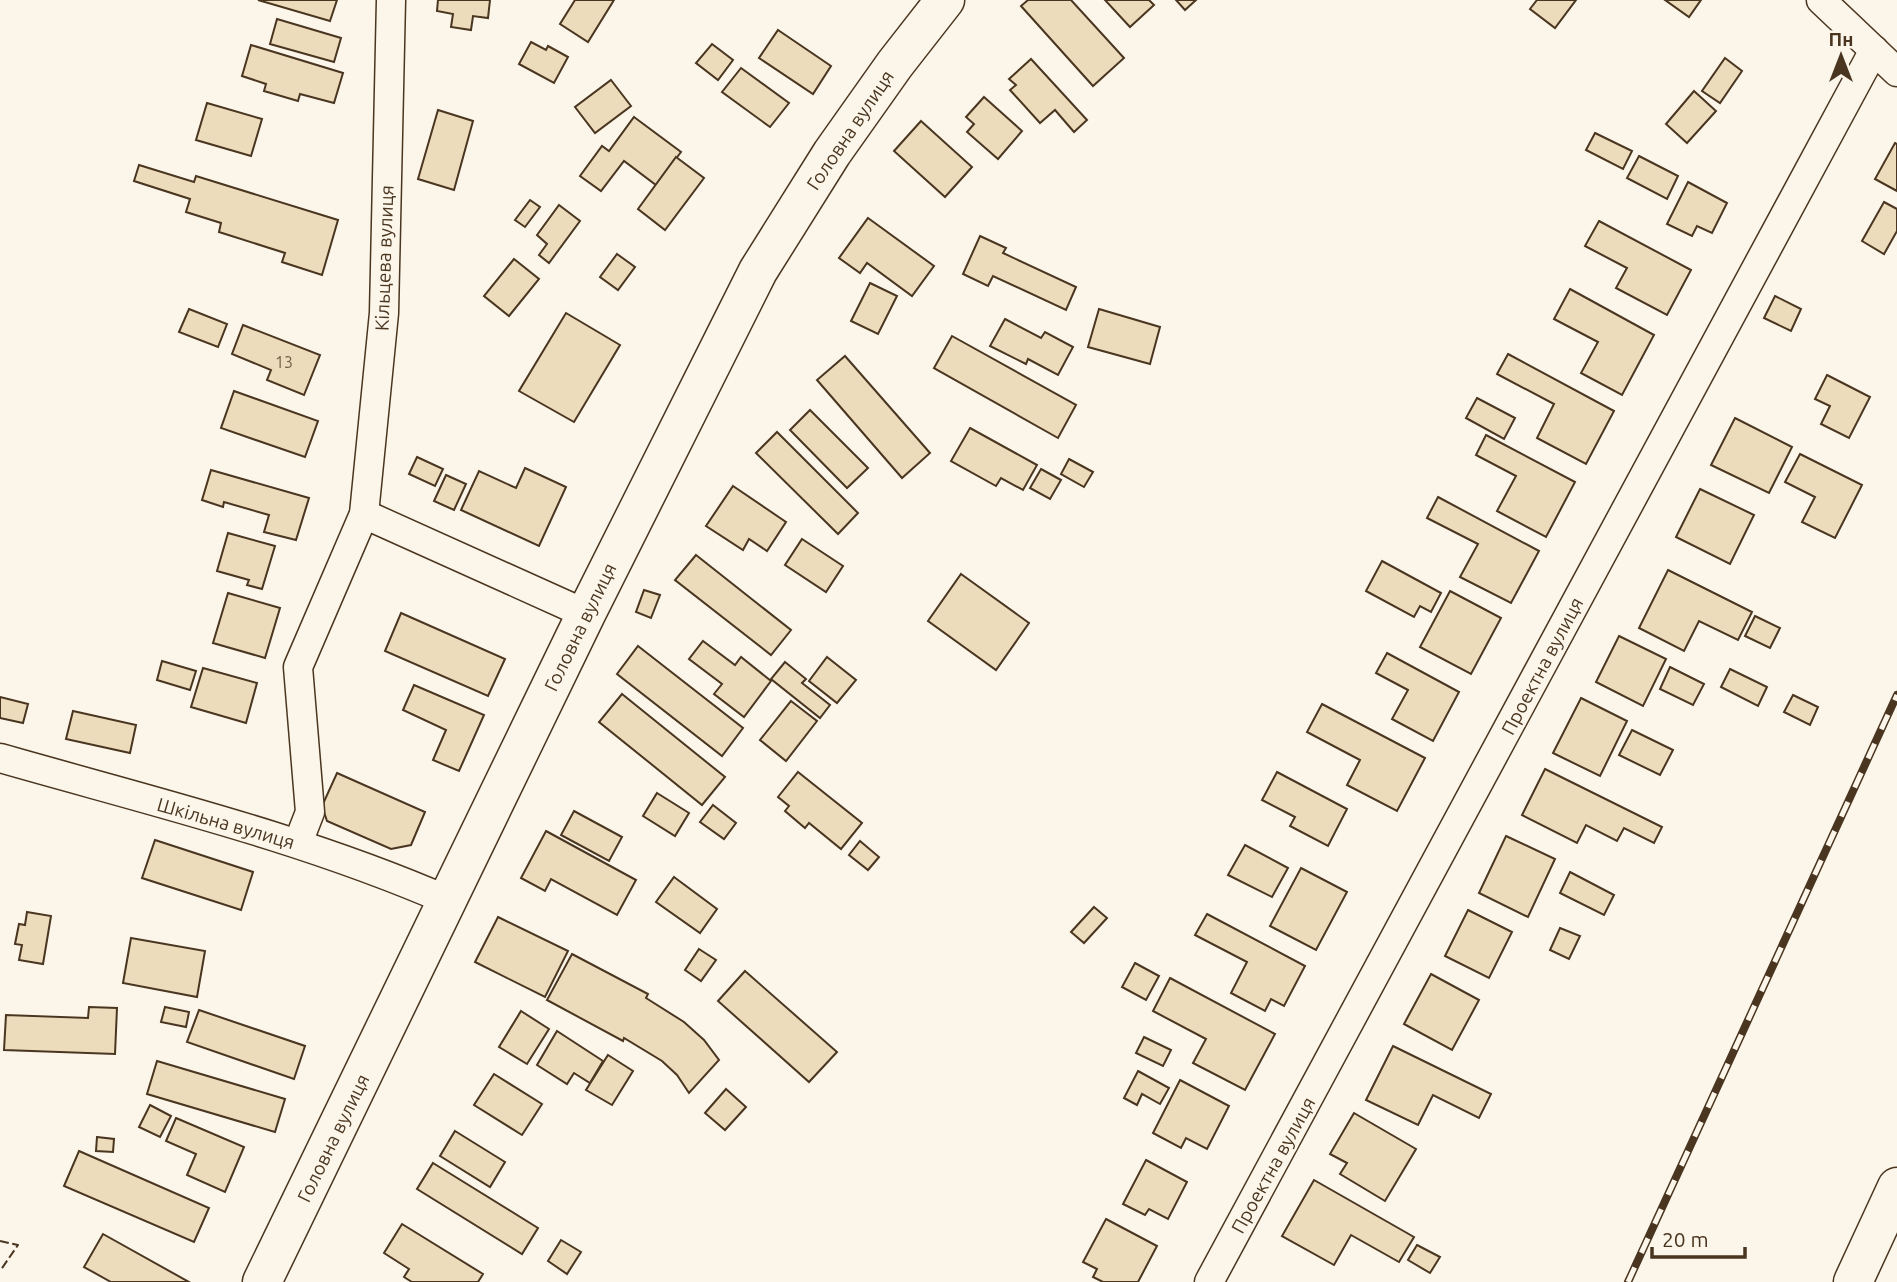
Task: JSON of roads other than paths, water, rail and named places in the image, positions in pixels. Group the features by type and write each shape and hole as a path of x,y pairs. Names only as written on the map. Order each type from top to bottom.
{"main road":[{"name":"Головна вулиця","path":"262,1282 586,614 758,271 832,153 895,64 945,0"},
{"path":"1853,1282 1897,1188"}],"street":[{"name":"Кільцева вулиця","path":"298,843 310,812 298,667 364,514 384,313 391,0"},
{"path":"1821,0 1897,72"},
{"name":"Проектна вулиця","path":"1209,1282 1874,50"},
{"path":"364,514 586,614"},
{"name":"Шкільна вулиця","path":"0,758 298,843 449,901"}],"railway":[{"path":"1628,1282 1897,695"}]}
